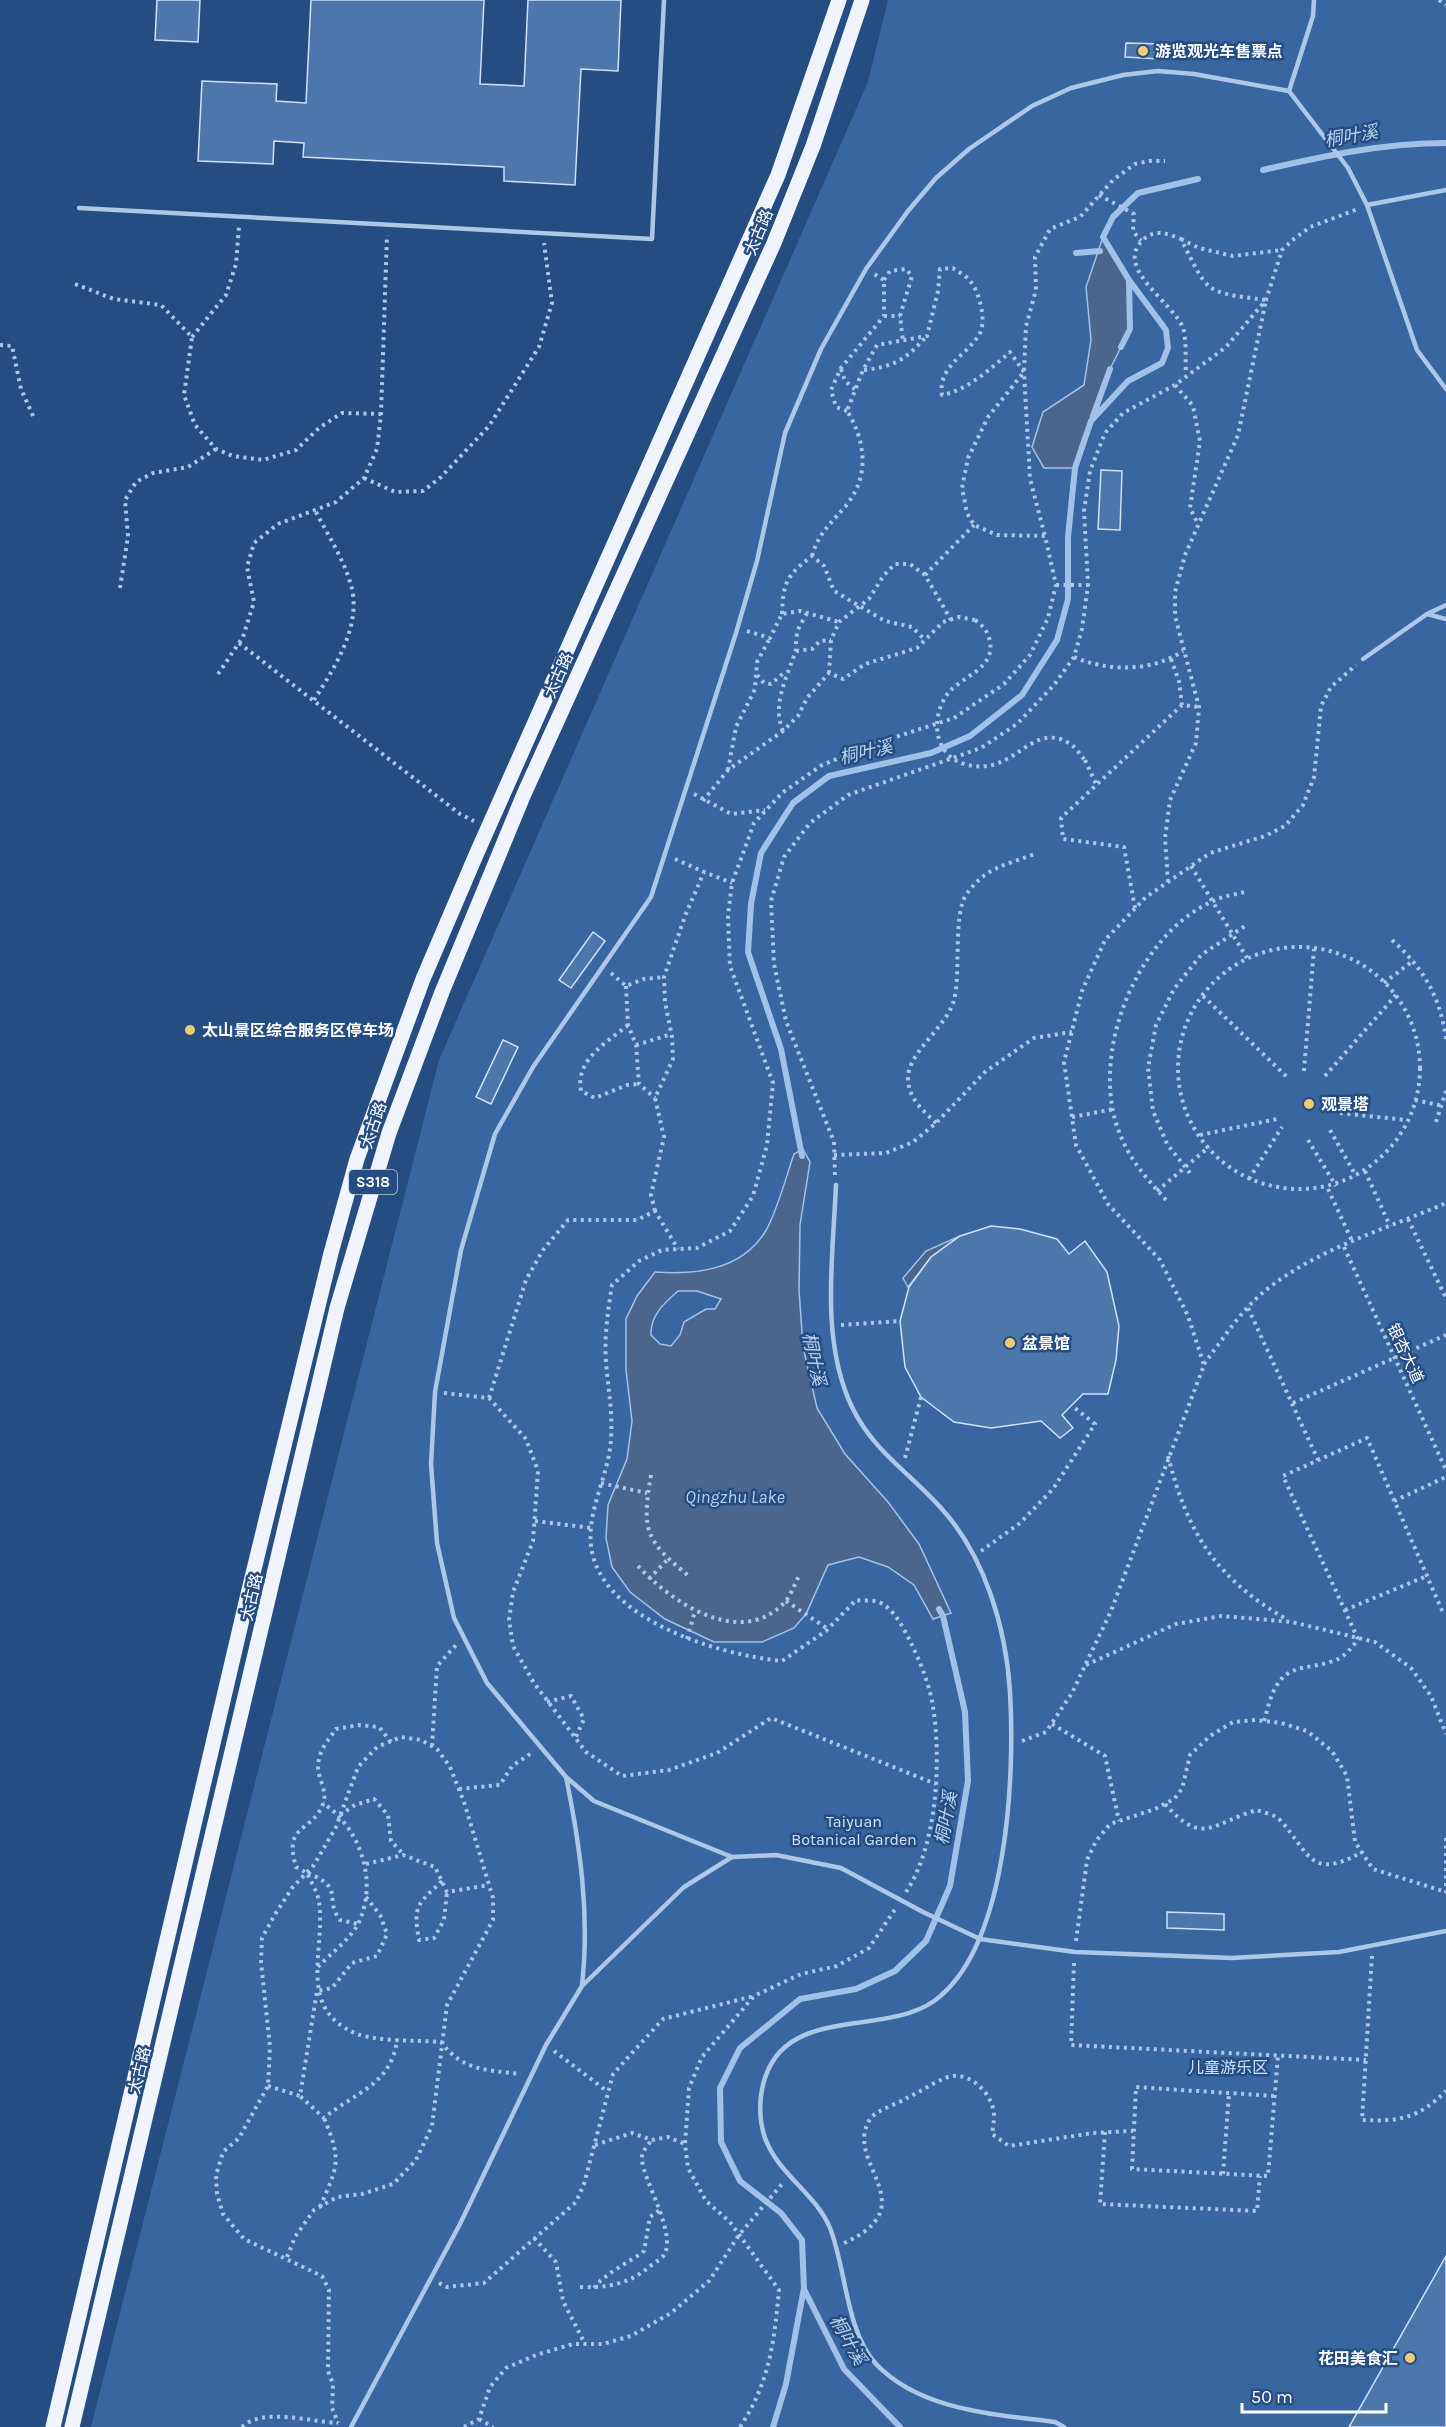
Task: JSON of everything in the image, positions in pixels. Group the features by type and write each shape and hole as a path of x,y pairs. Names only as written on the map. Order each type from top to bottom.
{"main road":[{"name":"太古路","path":"53,2427 331,1253 357,1159 423,979 488,827 778,175 839,0"},
{"name":"太古路","path":"72,2427 337,1308 389,1133 442,992 524,794 774,243 813,146 862,0"}],"lane":[{"path":"80,208 652,239 664,0"},
{"path":"1289,91 1313,16 1314,0"},
{"path":"1446,389 1417,350 1367,205 1348,168 1289,91 1194,74 1158,71 1123,75 1071,88 1032,106 969,148 936,178 908,211 866,269 821,349 785,433 757,561 738,627 651,897 533,1067 495,1134 461,1250 435,1392 431,1464 437,1543 454,1618 487,1683 566,1777 594,1801 732,1857 776,1855 841,1868 922,1912 980,1939 1074,1952 1232,1958 1339,1952 1446,1931"},
{"path":"1367,205 1446,190"},
{"path":"1363,659 1427,614 1446,605"},
{"path":"1427,614 1446,619"},
{"path":"836,1185 831,1302 837,1364 852,1406 878,1448 942,1509 976,1555 1002,1633 1010,1690 1010,1746 1003,1850 980,1939 959,1974 935,2000 909,2015 864,2020 805,2036 783,2046 766,2074 759,2109 765,2139 788,2176 830,2226 858,2332 874,2363 910,2390 963,2410 1055,2422 1064,2427"},
{"path":"566,1777 579,1839 587,1944 582,1986"},
{"path":"351,2427 430,2279 530,2075 582,1986 684,1887 732,1857"}],"path":[{"path":"1439,0 1446,5"},
{"path":"1099,195 1134,214 1133,231 1141,241"},
{"path":"1186,375 1183,328 1168,304 1138,273 1134,256 1141,241 1151,234 1165,233 1199,248 1233,256 1282,250 1310,227 1367,205"},
{"path":"240,217 236,264 226,295 192,337 184,395 195,424 216,449 233,456 263,460 296,450 319,428 342,413 381,414"},
{"path":"218,674 239,643 254,602 247,567 254,543 278,524 336,502 364,478 377,449 381,414 387,225"},
{"path":"364,478 395,492 423,491 441,477 489,426 539,347 549,314 552,303 542,233"},
{"path":"1181,239 1196,271 1208,288 1229,295 1266,300"},
{"path":"1168,882 1165,838 1170,800 1196,743 1199,707 1175,616 1175,592 1185,555 1238,435 1266,300 1282,250"},
{"path":"863,370 883,368 909,356 927,336 938,291 940,269 953,268 971,282 982,309 980,334 947,369 940,383 942,395 954,393 982,375 1010,352 1024,372 1030,479 1045,536"},
{"path":"866,269 884,280"},
{"path":"728,770 736,727 755,689 757,662 782,614 783,586 812,556 817,539 849,501 861,473 865,457 857,427 847,411 836,407 831,390 841,368 868,339 884,316 884,280 890,271 906,269 912,276 900,316 903,341"},
{"path":"75,284 114,299 161,305 192,337"},
{"path":"836,1185 834,1142 786,1021 774,964 771,901 784,857 810,823 848,795 981,748 1017,724 1054,685 1074,657 1082,629 1089,585 1084,511 1090,471 1106,432 1123,413 1175,385 1226,347 1266,300"},
{"path":"884,316 900,316"},
{"path":"868,339 878,345 927,336"},
{"path":"0,345 12,346 21,389 34,418"},
{"path":"847,411 863,370 878,345"},
{"path":"841,368 845,381 856,390"},
{"path":"1175,385 1193,406 1200,441 1190,508 1198,525"},
{"path":"120,588 128,537 125,500 136,482 153,473 188,467 216,449"},
{"path":"314,700 333,670 351,626 353,594 342,562 315,510"},
{"path":"925,575 974,525"},
{"path":"812,556 824,566 834,591 885,621 912,627 925,640"},
{"path":"703,801 728,770 783,731 798,716 807,698 829,673 831,640 839,622 869,600 884,575 895,564 910,564 925,575 951,620"},
{"path":"1056,585 1089,585"},
{"path":"782,614 800,611 839,622"},
{"path":"783,731 777,717 787,669 796,651 797,634 807,613"},
{"path":"829,673 843,679 865,664 917,648 943,622 959,617 975,620 988,634 991,648 988,659 947,694 938,714 939,740 948,755 962,764 981,768 999,765 1035,739 1049,738 1070,743 1085,760 1096,786"},
{"path":"738,627 770,638"},
{"path":"796,651 812,649 820,641 831,640"},
{"path":"239,643 460,814 488,827"},
{"path":"1074,657 1089,664 1141,667 1171,659 1184,651"},
{"path":"1171,659 1179,681 1182,705"},
{"path":"1204,1365 1188,1316 1160,1260 1108,1204 1076,1145 1065,1062 1082,991 1106,940 1146,897 1210,853 1265,836 1286,826 1303,805 1314,777 1321,706 1330,687 1363,659"},
{"path":"756,675 764,683 771,684 787,669"},
{"path":"1135,908 1124,847 1063,839 1061,818 1182,705 1199,707"},
{"path":"686,788 703,801 731,814 766,810"},
{"path":"936,1123 914,1101 908,1077 918,1053 942,1026 954,1001 959,968 959,926 964,897 987,871 1035,854"},
{"path":"666,856 732,883"},
{"path":"1191,866 1247,958"},
{"path":"655,1098 673,1059 672,1034 664,1002 664,977 685,915 704,872"},
{"path":"1166,1200 1143,1175 1122,1140 1114,1110 1110,1061 1117,1020 1135,978 1160,943 1186,918 1212,901 1244,892"},
{"path":"1190,1173 1167,1144 1153,1111 1148,1068 1156,1025 1174,989 1201,955 1245,926"},
{"path":"1392,940 1414,960 1440,1005 1446,1040"},
{"path":"1290,946 1314,949 1330,950 1366,966 1396,995 1414,1029 1420,1068 1415,1100 1407,1120 1394,1143 1365,1171 1328,1189 1288,1189 1249,1179 1216,1156 1209,1147 1192,1124 1179,1086 1180,1046 1193,1009 1218,978 1247,958 1290,946"},
{"path":"1304,1071 1314,949"},
{"path":"1384,983 1414,960"},
{"path":"604,966 626,987 628,1026 636,1045 639,1084 655,1098 664,1137 651,1195 655,1211 678,1249"},
{"path":"626,987 644,979 664,977"},
{"path":"1325,1076 1396,995"},
{"path":"1203,996 1288,1078"},
{"path":"628,1026 590,1056 579,1078 581,1091 595,1098 627,1085 639,1084"},
{"path":"834,1155 886,1153 913,1143 936,1123 986,1071 1034,1038 1072,1032"},
{"path":"636,1045 672,1034"},
{"path":"1436,1122 1446,1091"},
{"path":"1415,1100 1443,1106"},
{"path":"1072,1117 1114,1110"},
{"path":"1340,1113 1407,1120"},
{"path":"1200,1135 1277,1119"},
{"path":"1249,1179 1282,1127"},
{"path":"1330,1130 1356,1176"},
{"path":"1308,1140 1336,1186"},
{"path":"1157,1191 1209,1147"},
{"path":"1365,1171 1390,1226"},
{"path":"1328,1189 1353,1243"},
{"path":"1010,1746 1046,1732 1072,1693 1111,1611 1168,1455 1204,1365 1248,1308 1265,1291 1305,1263 1446,1203"},
{"path":"489,1398 526,1280 543,1250 568,1220 637,1220 655,1211"},
{"path":"1408,1218 1446,1298"},
{"name":"银杏大道","path":"1344,1247 1446,1470"},
{"path":"1248,1308 1318,1460"},
{"path":"834,1326 900,1321"},
{"path":"1293,1403 1446,1335"},
{"path":"435,1392 489,1398 526,1439 538,1471 536,1521 533,1541 513,1592 509,1620 513,1646 548,1702 586,1752 622,1776 669,1770 717,1753 771,1718 936,1784"},
{"path":"902,1471 921,1397"},
{"path":"976,1555 1020,1523 1053,1490 1095,1424 1071,1405"},
{"path":"1358,1639 1283,1476 1367,1438 1445,1616"},
{"path":"1168,1455 1179,1497 1197,1537 1221,1570 1262,1605 1292,1622"},
{"path":"651,1475 645,1509 648,1533 668,1559 690,1577"},
{"path":"1394,1501 1446,1477"},
{"path":"601,1483 648,1493"},
{"path":"536,1521 592,1528"},
{"path":"649,1579 668,1559"},
{"path":"638,1566 649,1579 672,1598 695,1611 717,1619 744,1621 766,1617 786,1601 799,1576"},
{"path":"1345,1610 1427,1576"},
{"path":"786,1601 828,1629"},
{"path":"687,1639 695,1611"},
{"path":"1085,1665 1176,1624 1221,1616 1292,1622 1375,1642 1411,1668 1431,1696 1446,1734"},
{"path":"432,1746 437,1666 463,1636"},
{"path":"1264,1721 1271,1696 1280,1680 1294,1670 1332,1662 1347,1653 1358,1639"},
{"path":"548,1702 571,1696 584,1719 575,1739"},
{"path":"1366,2060 1071,2045 1074,1952 1087,1860 1096,1841 1110,1824 1174,1799 1182,1789 1190,1755 1210,1736 1233,1722 1281,1723 1306,1731 1332,1751 1347,1776 1355,1842 1373,1869 1446,1893 1446,1838"},
{"path":"1052,1724 1105,1756 1119,1821"},
{"path":"358,1923 340,1920 334,1906 333,1891 324,1880 296,1867 290,1849 296,1833 323,1803 324,1789 318,1767 323,1748 336,1729 359,1725 379,1727 391,1742"},
{"path":"287,2257 295,2237 314,2210 337,2198 362,2194 393,2184 416,2160 432,2126 447,2005 493,1920 493,1898 459,1789 450,1767 432,1746 421,1740 401,1737 376,1747 358,1767 336,1827 307,1873 292,1888 262,1938 261,1962 270,2047 268,2086 239,2138 223,2152 216,2175 217,2194 223,2214 244,2239 287,2257 322,2276 328,2290 328,2371 333,2384 332,2408 338,2423"},
{"path":"459,1789 500,1785 512,1766 525,1755 542,1748"},
{"path":"340,1815 355,1805 374,1799 388,1815 391,1841 403,1855 435,1868 442,1881 447,1892 444,1920 434,1938 419,1940 415,1915 420,1902 442,1881"},
{"path":"318,1967 358,1923 366,1897 366,1864 340,1815 323,1803"},
{"path":"1165,1804 1182,1823 1200,1830 1215,1827 1257,1810 1277,1818 1312,1860 1329,1865 1343,1863 1362,1852"},
{"path":"366,1864 403,1855"},
{"path":"300,2096 317,1991 318,1967 319,1901 307,1873"},
{"path":"447,1892 489,1885"},
{"path":"317,1991 332,1988 352,1963 377,1956 387,1934 380,1915 366,1897"},
{"path":"1372,1946 1362,2120 1394,2122 1431,2107 1446,2091"},
{"path":"317,1991 325,2008 343,2026 356,2034 441,2042 454,2059 486,2070 530,2075"},
{"path":"430,2279 447,2287 484,2283 576,2202 584,2184 613,2073 663,2019 754,1996"},
{"path":"324,2118 340,2104 362,2093 387,2072 395,2054 397,2038"},
{"path":"546,2045 608,2092"},
{"path":"1274,2096 1136,2087 1132,2169 1268,2176 1278,2055"},
{"path":"836,2247 862,2235 876,2222 884,2203 866,2147 865,2132 872,2117 950,2076 968,2078 989,2095 994,2115 992,2134 1009,2146 1105,2132 1133,2131"},
{"path":"268,2086 300,2096 324,2118 336,2146 337,2167 320,2207"},
{"path":"1223,2174 1229,2093"},
{"path":"1105,2132 1100,2204 1257,2211 1260,2176"},
{"path":"594,2145 632,2133 652,2140 669,2138 685,2144"},
{"path":"580,2287 594,2288 634,2280 664,2254 666,2243 660,2210 642,2160 645,2148 652,2140"},
{"path":"464,2427 479,2419 490,2387 506,2368 536,2355 573,2344 603,2344 632,2336 671,2313 709,2281 739,2235 772,2195"},
{"path":"594,2288 602,2278 622,2268 644,2252 650,2217 660,2210"},
{"path":"534,2238 556,2262 562,2301 585,2344"},
{"path":"242,2427 248,2420 278,2416 344,2425"},
{"path":"479,2419 493,2427"}],"green space":[{"name":"Taiyuan Botanical Garden","path":"888,0 1446,0 1446,2427 91,2427 439,1060 868,82"}],"water":[{"path":"1103,237 1129,280 1130,329 1110,369 1075,468 1044,468 1032,447 1043,412 1084,385 1091,340 1086,287"},
{"name":"Qingzhu Lake","path":"803,1149 810,1162 800,1225 799,1290 803,1347 817,1408 845,1454 888,1502 919,1544 951,1613 933,1619 914,1585 888,1567 859,1557 828,1565 806,1614 794,1628 762,1642 714,1642 665,1619 630,1592 612,1567 606,1538 608,1505 627,1459 632,1421 626,1370 626,1319 637,1296 655,1272 701,1271 716,1267 743,1255 755,1245 765,1232 773,1215 794,1154","holes":["678,1291 697,1291 721,1299 715,1309 706,1309 684,1322 680,1335 671,1346 660,1344 651,1335 651,1328 659,1310"]},
{"path":"960,1236 931,1257 908,1287 903,1278 926,1251"}],"building":[{"path":"157,0 200,0 198,42 155,40"},
{"path":"311,0 484,0 480,84 524,86 528,0 621,0 618,71 581,69 575,185 504,181 504,167 303,157 304,143 274,141 273,164 198,161 202,81 277,84 276,101 306,103"},
{"name":"游览观光车售票点","path":"1126,43 1161,44 1160,59 1125,57"},
{"path":"1101,470 1122,471 1120,530 1098,529"},
{"path":"593,932 605,941 571,988 559,980"},
{"path":"503,1040 518,1047 491,1104 476,1097"},
{"name":"盆景馆","path":"991,1226 1020,1229 1057,1239 1069,1254 1085,1241 1107,1272 1119,1326 1116,1360 1108,1394 1083,1394 1062,1415 1073,1428 1060,1438 1041,1421 991,1428 954,1422 921,1397 905,1367 900,1321 909,1287 931,1257 960,1236"},
{"path":"1167,1912 1224,1914 1224,1930 1167,1928"},
{"path":"1446,2256 1446,2427 1349,2427"}],"waterway":[{"name":"桐叶溪","path":"1263,170 1376,148 1446,143"},
{"name":"桐叶溪","path":"802,1156 781,1049 748,952 751,904 761,853 793,803 829,776 931,753 970,736 1022,695 1057,640 1068,599 1068,537 1075,468 1091,421 1128,381 1162,363 1168,348 1166,330 1129,280 1103,237 1113,217 1138,193 1198,179"},
{"name":"桐叶溪","path":"1076,253 1100,251"},
{"name":"桐叶溪","path":"1121,347 1130,329 1129,281"},
{"name":"桐叶溪","path":"1093,416 1110,369"},
{"name":"桐叶溪","path":"773,2427 786,2384 804,2288 802,2240 781,2213 740,2181 721,2142 720,2088 740,2048 800,1999 856,1989 895,1971 926,1941 950,1886 968,1781 965,1712 943,1616 939,1609"},
{"name":"桐叶溪","path":"804,2289 844,2369 900,2427"}],"place":[{"name":"游览观光车售票点","path":"1143,51"},
{"name":"太山景区综合服务区停车场","path":"190,1030"},
{"name":"观景塔","path":"1309,1104"},
{"name":"盆景馆","path":"1010,1343"},
{"name":"花田美食汇","path":"1410,2358"}],"park label":[{"name":"儿童游乐区","path":"1228,2067"}]}
